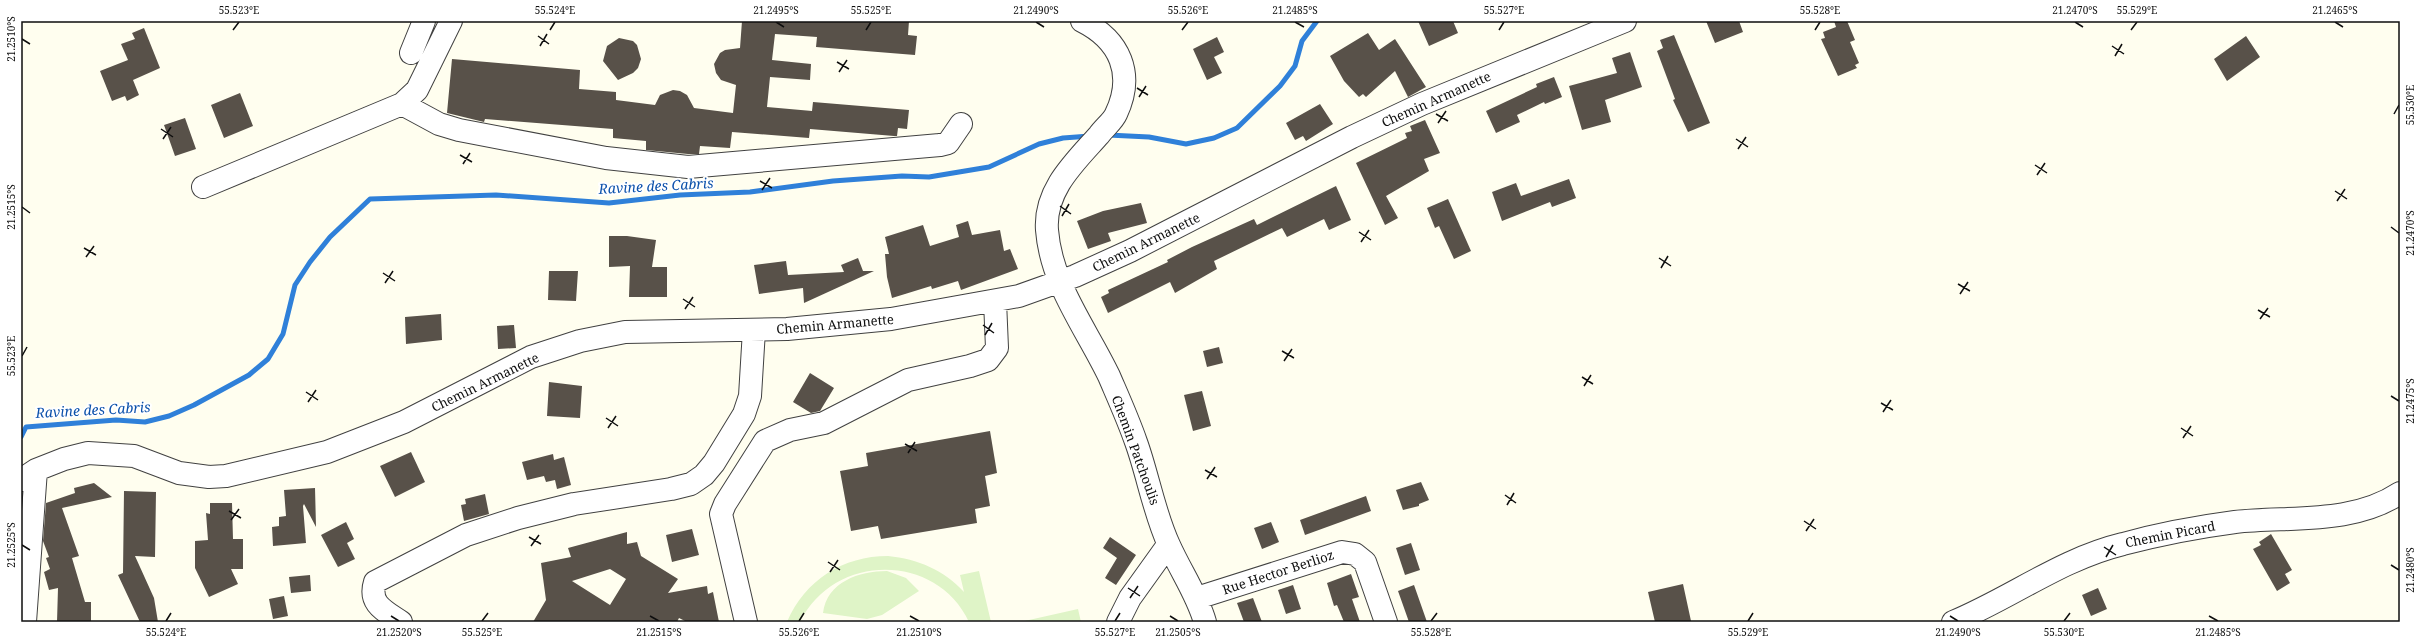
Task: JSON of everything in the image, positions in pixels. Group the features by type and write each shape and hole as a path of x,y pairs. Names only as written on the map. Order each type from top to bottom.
{"street":[{"path":"411,53 424,21"},
{"path":"203,187 402,104 417,90 451,21"},
{"name":"Chemin Patchoulis","path":"1082,21 1102,34 1119,52 1124,72 1123,86 1116,115 1063,176 1051,196 1046,228 1049,247 1059,282 1098,354 1117,395 1136,441 1168,545 1197,598 1205,622"},
{"name":"Chemin Armanette","path":"29,475 64,459 88,453 112,453 134,456 192,476 226,476 327,452 404,422 530,357 580,342 625,332 787,329 891,320 1019,296 1059,282 1130,251 1352,137 1422,104 1625,21"},
{"path":"402,104 439,124 459,130 606,158 688,167 940,145 948,143 961,124"},
{"path":"746,622 721,514 724,504 765,441 790,430 824,423 908,380 970,366 988,360 997,348 995,301"},
{"path":"401,622 379,607 373,599 372,590 375,582 466,535 574,504 671,489 691,484 704,475 714,463 744,414 750,396 754,330"},
{"path":"25,622 29,475"},
{"name":"Chemin Picard","path":"1953,622 1978,612 2052,570 2085,555 2121,544 2181,530 2230,523 2297,520 2348,513 2377,505 2400,493"},
{"path":"1118,622 1130,598 1168,545"},
{"name":"Rue Hector Berlioz","path":"1197,598 1342,552 1355,554 1365,562 1386,622"}],"green space":[{"path":"888,556 910,560 930,567 948,578 964,592 960,575 979,571 991,622 969,622 954,599 933,583 910,573 885,570 860,573 836,583 816,599 800,622 787,622 804,594 827,573 856,560"},
{"path":"887,571 906,578 919,591 882,615 867,619 823,613 826,602 831,593 846,580 866,573"},
{"path":"1078,609 1081,622 1020,622"}],"building":[{"path":"742,21 909,21 908,35 917,36 915,55 816,47 817,37 775,34 772,60 811,64 810,80 770,77 767,107 812,111 813,102 909,110 907,129 898,128 897,136 894,136 810,129 809,138 732,132 730,148 700,146 699,154 688,154 646,150 646,141 613,138 613,129 485,119 484,122 447,113 452,59 580,70 579,89 616,92 616,100 655,105 660,95 673,90 680,91 687,95 694,108 733,113 736,85 721,80 716,73 714,64 720,53 725,50 740,48"},
{"path":"1418,21 1453,21 1458,33 1429,46"},
{"path":"1706,21 1739,21 1743,32 1715,43"},
{"path":"1834,21 1847,21 1855,40 1850,42 1859,63 1855,65 1857,68 1838,76 1821,39 1825,38 1823,32 1836,27"},
{"path":"144,28 160,68 133,80 139,95 127,101 125,96 112,101 100,71 128,60 121,44 135,39 132,33"},
{"path":"1368,33 1379,50 1395,39 1426,87 1408,97 1395,71 1366,97 1363,94 1359,97 1344,81 1330,56"},
{"path":"1674,35 1710,123 1688,132 1673,100 1675,99 1657,51 1663,48 1660,40"},
{"path":"2246,36 2260,57 2227,81 2214,59"},
{"path":"1217,37 1224,52 1214,57 1222,73 1207,80 1193,49"},
{"path":"619,38 633,41 637,45 641,59 638,68 633,73 618,80 603,61 607,46"},
{"path":"1630,52 1642,87 1605,100 1611,122 1582,130 1569,86 1617,73 1612,58"},
{"path":"1554,77 1562,97 1545,104 1544,102 1517,115 1520,122 1496,133 1486,111 1537,87 1536,84"},
{"path":"240,93 253,126 224,138 211,105"},
{"path":"1320,104 1333,124 1306,141 1303,136 1295,140 1286,123"},
{"path":"185,118 196,149 175,156 164,125"},
{"path":"1425,120 1440,153 1424,159 1429,171 1386,196 1398,218 1385,225 1356,163 1407,138 1405,133 1412,131 1410,126"},
{"path":"1569,179 1576,198 1552,207 1550,202 1502,221 1492,192 1516,183 1521,196"},
{"path":"1336,186 1351,220 1329,230 1324,219 1287,237 1282,228 1214,261 1217,269 1175,293 1170,282 1108,313 1101,297 1109,293 1108,290 1168,262 1167,260 1192,247 1254,219 1257,225"},
{"path":"1448,199 1471,251 1454,259 1439,226 1435,228 1427,208"},
{"path":"1141,203 1147,223 1108,233 1111,241 1088,249 1077,221 1103,211"},
{"path":"968,221 972,235 1000,230 1004,251 1010,249 1018,269 961,290 958,281 932,289 931,286 892,298 887,277 885,254 889,254 885,237 923,225 930,246 959,237 956,225"},
{"path":"609,236 627,236 656,240 652,267 667,267 667,297 629,297 630,266 609,267"},
{"path":"858,258 863,271 874,271 804,303 803,288 759,294 754,265 786,261 788,275 844,272 841,265"},
{"path":"549,271 578,271 576,301 548,300"},
{"path":"441,314 442,340 406,344 405,317"},
{"path":"514,325 516,348 498,349 497,326"},
{"path":"1219,347 1223,363 1207,367 1203,351"},
{"path":"810,373 834,388 820,411 811,413 793,402"},
{"path":"549,382 582,386 580,418 547,416"},
{"path":"1202,391 1211,426 1193,431 1184,395"},
{"path":"990,431 997,473 985,476 990,506 975,509 977,523 881,539 878,526 851,531 840,471 868,466 866,453"},
{"path":"411,452 425,482 395,497 380,466"},
{"path":"553,454 554,460 564,457 571,485 557,489 555,480 546,482 544,476 527,480 522,462"},
{"path":"1421,482 1429,500 1419,504 1419,506 1403,510 1396,490"},
{"path":"94,483 112,497 62,508 79,556 72,558 85,602 91,602 91,622 57,622 58,588 49,590 44,572 50,569 46,558 49,557 43,541 46,503 75,493 74,488"},
{"path":"315,488 316,527 304,504 303,506 306,543 273,546 272,527 279,526 279,517 286,516 284,490"},
{"path":"124,491 156,492 155,557 135,556 154,598 158,622 140,622 118,575 123,573"},
{"path":"485,494 489,514 464,521 461,505 466,504 465,499"},
{"path":"1366,496 1371,511 1305,535 1300,520"},
{"path":"210,503 232,503 233,539 243,539 243,569 231,569 238,584 209,597 195,568 195,541 208,540 206,513 210,514"},
{"path":"346,522 354,539 347,543 355,559 338,567 321,535"},
{"path":"1271,522 1279,542 1262,549 1254,528"},
{"path":"692,529 699,555 672,562 666,535"},
{"path":"627,532 627,544 637,542 641,556 678,579 668,593 707,586 708,594 713,592 719,622 687,622 679,618 677,622 533,622 546,600 541,563 571,557 568,548","holes":["610,569 626,579 610,605 572,581"]},
{"path":"2271,534 2292,570 2285,574 2290,583 2277,591 2253,549 2261,545 2259,542"},
{"path":"1110,537 1136,555 1116,585 1105,578 1117,558 1103,548"},
{"path":"1411,543 1420,570 1405,575 1396,548"},
{"path":"1351,574 1359,597 1352,599 1360,622 1344,622 1337,605 1334,606 1327,583"},
{"path":"310,575 311,591 291,593 289,577"},
{"path":"1683,584 1691,621 1655,622 1648,592"},
{"path":"1293,585 1301,609 1286,614 1278,590"},
{"path":"1414,585 1427,622 1409,622 1398,591"},
{"path":"2098,588 2107,609 2091,616 2082,595"},
{"path":"284,596 288,616 273,619 269,599"},
{"path":"1253,598 1262,622 1244,622 1237,603"}],"waterway":[{"name":"Ravine des Cabris","path":"1108,135 1149,137 1186,144 1214,138 1237,128 1280,86 1295,66 1302,41 1317,21"},
{"name":"Ravine des Cabris","path":"21,437 26,427 116,420 145,422 169,416 194,405 249,375 268,359 283,334 295,285 310,262 330,237 370,199 496,195 609,203 680,195 750,192 833,181 902,176 929,177 989,167 1039,144 1063,138 1090,136"}]}
